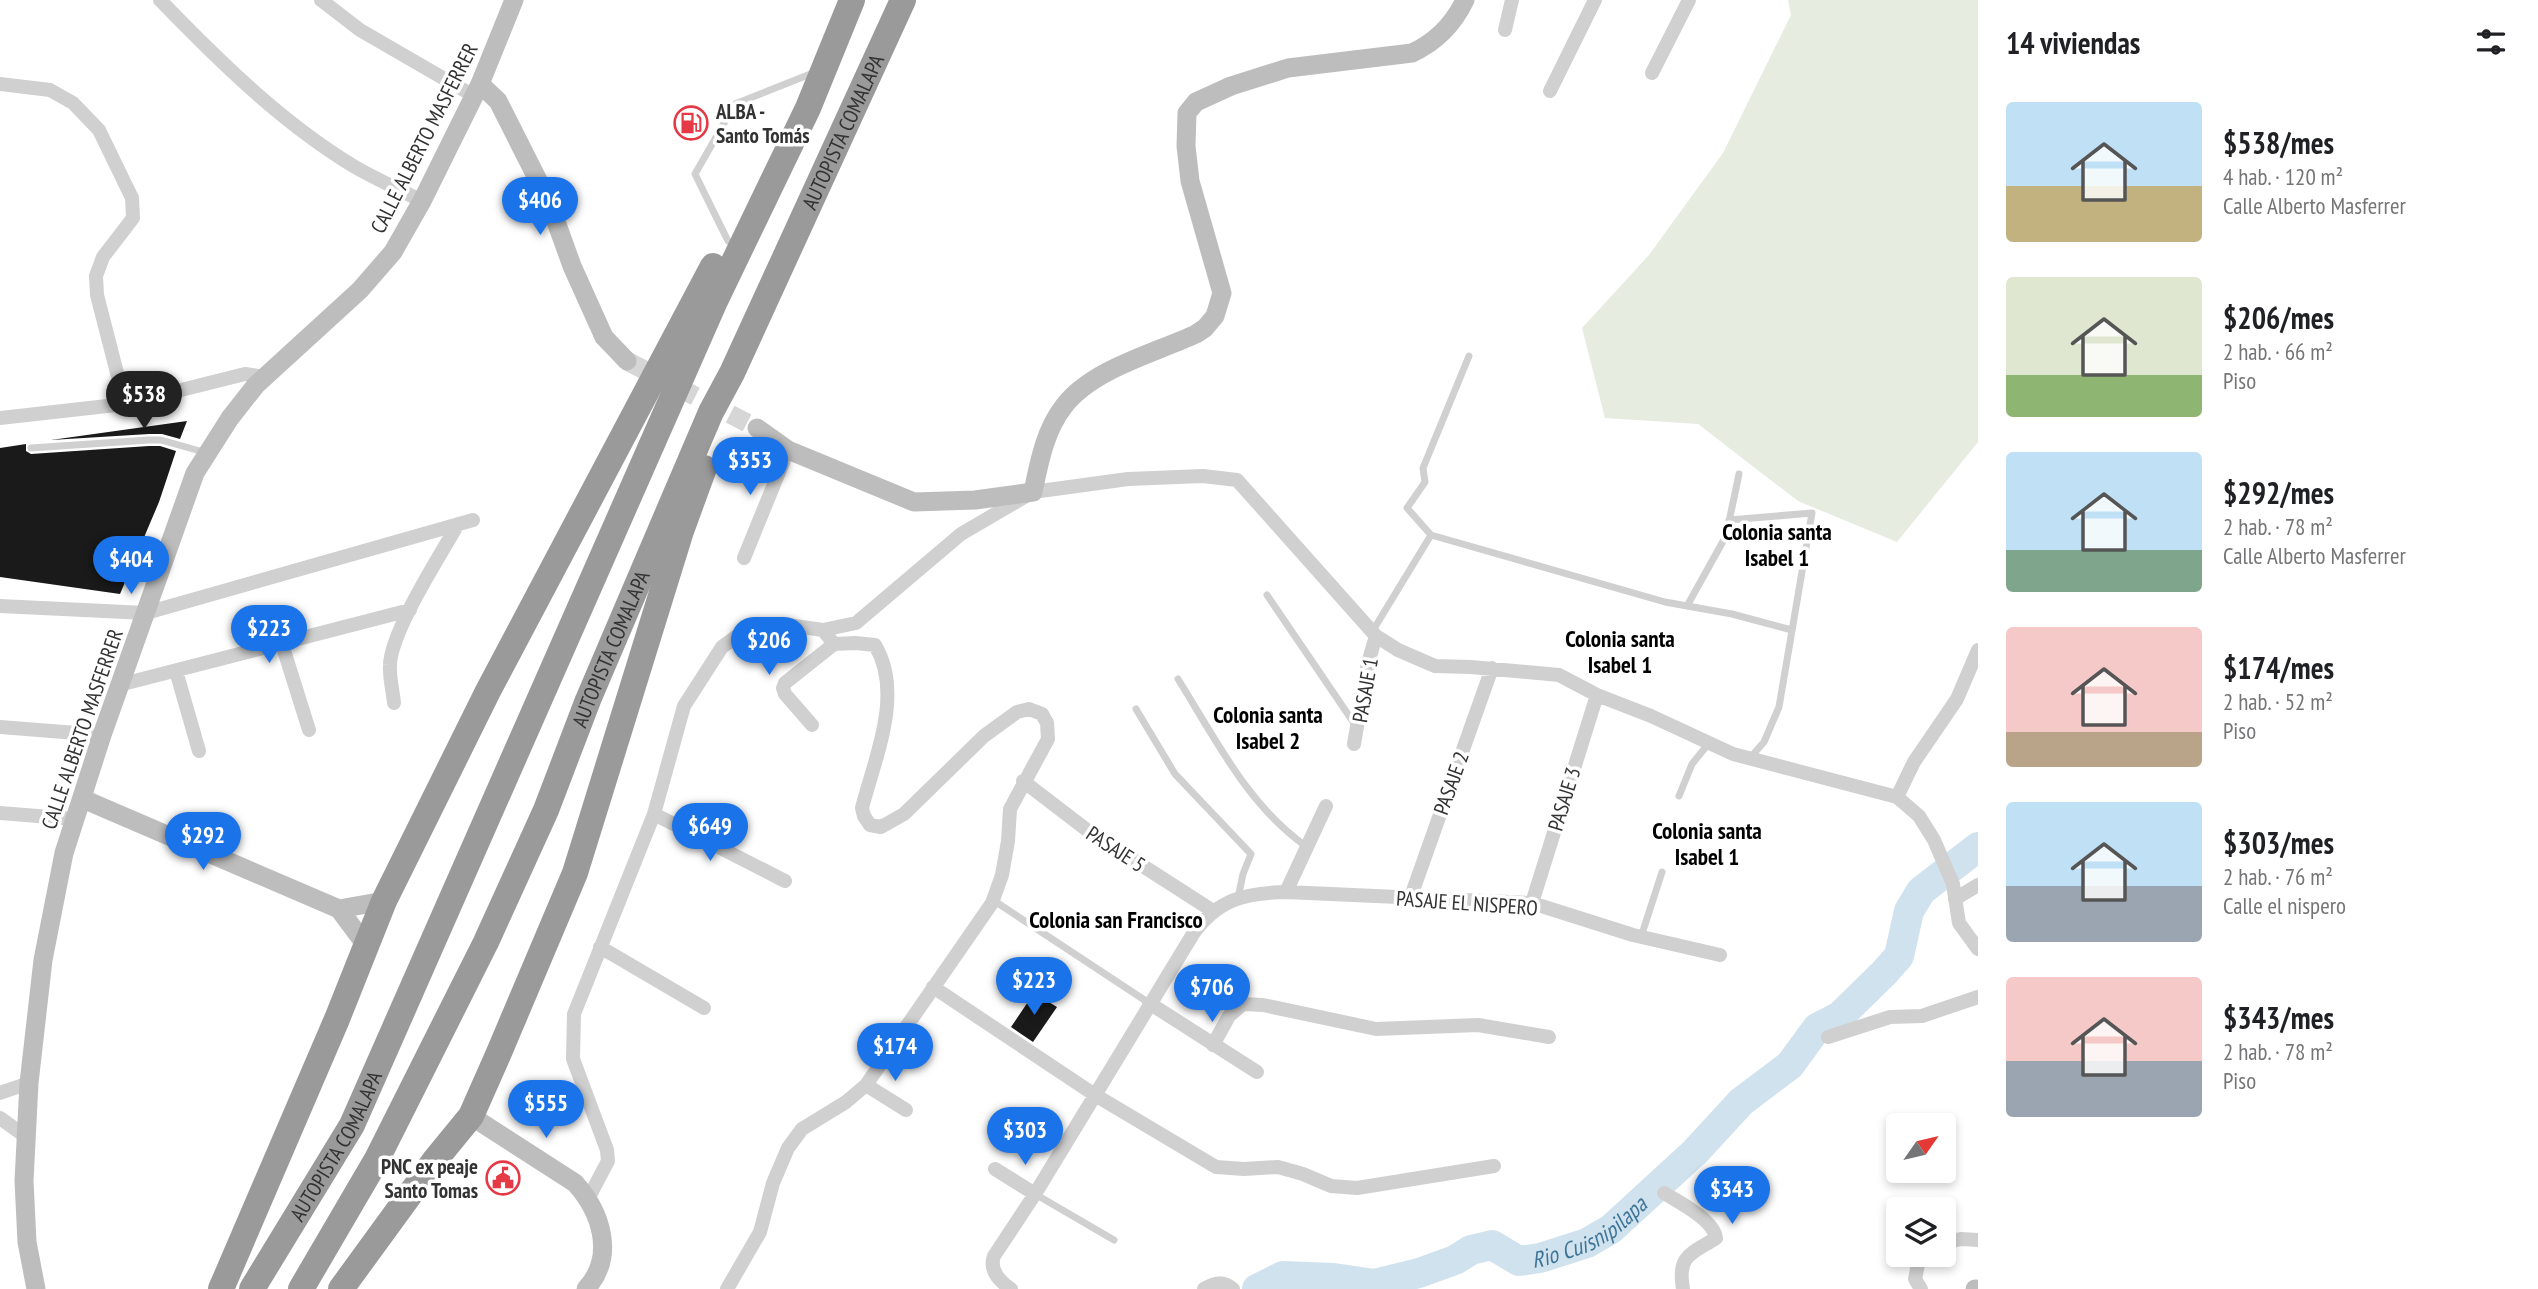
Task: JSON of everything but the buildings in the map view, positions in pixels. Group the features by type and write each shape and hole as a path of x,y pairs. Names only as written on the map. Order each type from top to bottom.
{"highway":[{"name":"AUTOPISTA COMALAPA","path":"252,1289 352,1125 715,301 808,108 852,0"},
{"name":"AUTOPISTA COMALAPA","path":"301,1289 377,1159 486,942 546,810 588,700 711,412 732,373 903,0"},
{"path":"221,1289 337,1019 384,901 488,691 588,499 728,241 808,108"},
{"path":"341,1289 435,1160 471,1116 575,873 681,531 722,421 732,373"}],"main road":[{"name":"CALLE ALBERTO MASFERRER","path":"36,1289 27,1242 24,1181 29,1083 43,960 64,853 119,685 195,473 230,418 265,377 383,266 422,201 477,90 514,0"},
{"path":"757,428 788,450 914,502 975,500 1032,492 1051,428 1064,405 1106,373 1196,334 1209,324 1217,311 1222,288 1190,180 1187,113 1192,106 1231,86 1288,68 1407,55 1435,39 1451,23 1465,0"},
{"path":"477,90 498,102 549,201 572,266 604,337 627,361"},
{"path":"83,799 339,909 365,944"},
{"path":"339,909 384,901"},
{"path":"471,1116 575,1183 588,1199 602,1228 603,1238 600,1264 586,1289"}],"street":[{"path":"160,0 260,97 292,123 355,167 422,201"},
{"path":"321,0 360,30 477,90"},
{"path":"1506,30 1512,0"},
{"path":"1550,91 1595,0"},
{"path":"1652,73 1689,0"},
{"path":"0,84 50,90 73,103 99,130 132,198 133,218 103,257 96,276 97,295 125,404"},
{"path":"0,418 125,404 245,374 265,377"},
{"path":"744,558 788,450"},
{"path":"588,1199 608,1161 607,1150 573,1059 574,1014 654,814 684,706 722,647 751,626 781,624 823,631 856,623 961,534 1032,492 1128,479 1203,476 1237,480 1374,634 1398,650 1435,666 1492,668 1559,675 1597,695 1749,758 1896,797 1919,816 1953,884 1959,923 1978,949"},
{"path":"0,606 146,613 473,520"},
{"path":"394,703 390,664 394,645 410,610 458,524"},
{"path":"119,685 410,610"},
{"path":"823,631 834,644"},
{"name":"PASAJE 1","path":"1354,744 1374,634"},
{"path":"282,644 309,730"},
{"path":"727,1289 760,1232 773,1183 788,1147 802,1129 846,1102 866,1085 993,900 1002,875 1010,809 1048,739 1047,723 1042,714 1029,709 1017,712 984,736 904,814 881,827 870,825 862,808 887,718 885,662 875,645 834,644 785,683 785,694 812,725"},
{"path":"1896,797 1914,762 1957,699 1978,650"},
{"name":"PASAJE 2","path":"1410,899 1492,668"},
{"path":"176,671 199,751"},
{"name":"PASAJE 3","path":"1532,903 1597,695"},
{"path":"0,727 102,735"},
{"name":"PASAJE 5","path":"1023,782 1087,830 1213,911"},
{"path":"1286,892 1326,806"},
{"path":"0,813 75,819"},
{"path":"654,814 785,881"},
{"path":"1955,899 1978,885"},
{"name":"PASAJE EL NISPERO","path":"1213,911 1250,893 1286,892 1532,903 1641,937 1720,955"},
{"path":"1011,1289 998,1279 992,1263 994,1256 1035,1194 1149,1003 1204,918 1213,911"},
{"path":"600,947 704,1007"},
{"path":"933,988 1095,1095 1216,1167 1278,1167 1331,1186 1357,1188 1494,1166"},
{"path":"1828,1037 1890,1017 1922,1016 1978,997"},
{"path":"1149,1003 1257,1072"},
{"path":"1213,1045 1229,1016 1243,1004 1263,1005 1376,1029 1478,1025 1549,1037"},
{"path":"0,1093 29,1083"},
{"path":"866,1085 906,1110"},
{"path":"0,1118 25,1136"},
{"path":"995,1169 1035,1194"},
{"path":"1664,1193 1697,1214 1716,1231 1716,1238 1686,1257 1680,1272 1683,1289"},
{"path":"1956,1240 1978,1240"},
{"path":"1918,1267 1915,1279 1922,1289"},
{"path":"1204,1289 1215,1283 1226,1283 1233,1289"}],"lane":[{"path":"728,241 695,174 735,104 824,69"},
{"path":"1469,356 1423,468 1425,482 1407,508 1431,535 1665,602 1732,614 1792,630"},
{"path":"31,448 161,440 207,453"},
{"path":"1687,606 1726,536 1739,474"},
{"path":"1730,520 1812,513 1779,707 1764,742 1749,758"},
{"path":"1374,634 1431,535"},
{"path":"1267,594 1358,729"},
{"path":"1178,679 1261,808 1283,831 1307,847"},
{"path":"1136,709 1175,774 1251,854 1243,874 1238,899"},
{"path":"1679,796 1692,764 1709,743"},
{"path":"1641,937 1662,872"},
{"path":"993,900 1149,1003"},
{"path":"1035,1194 1114,1240"}],"shaded area":[{"path":"1788,0 1978,0 1978,442 1897,542 1798,501 1698,424 1605,418 1582,328 1649,255 1723,153 1791,15"}],"waterway":[{"name":"Rio Cuisnipilapa","path":"1257,1289 1283,1276 1334,1278 1374,1284 1419,1273 1455,1260 1471,1250 1492,1245 1519,1261 1540,1258 1587,1243 1611,1229 1695,1152 1741,1102 1790,1065 1817,1028 1840,1016 1884,973 1899,956 1909,911 1921,891 1978,847"}],"tunnel":[{"path":"627,361 757,428"}],"place":[{"name":"ALBA - Santo Tomás","path":"691,123"},
{"name":"PNC ex peaje Santo Tomas","path":"503,1178"}],"district":[{"name":"Colonia santa Isabel 1","path":"1777,544"},
{"name":"Colonia santa Isabel 1","path":"1620,651"},
{"name":"Colonia santa Isabel 2","path":"1268,727"},
{"name":"Colonia santa Isabel 1","path":"1707,843"},
{"name":"Colonia san Francisco","path":"1116,919"}]}
